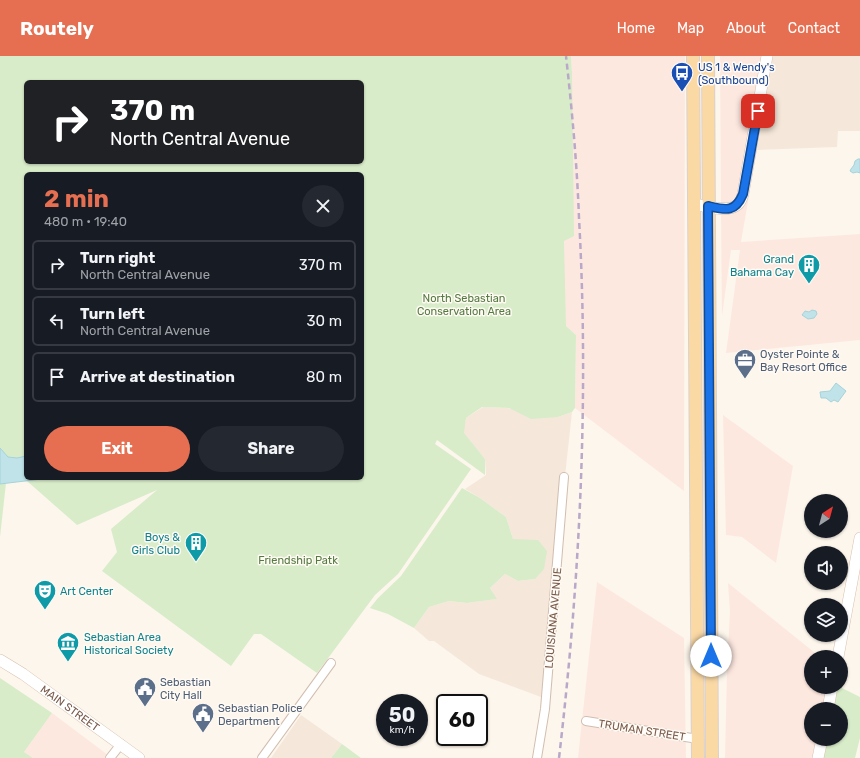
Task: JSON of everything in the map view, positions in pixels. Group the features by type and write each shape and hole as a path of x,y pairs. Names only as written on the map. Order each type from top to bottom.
{"main road":[{"path":"693,56 698,758"},
{"path":"708,56 712,758"},
{"path":"697,709 705,727 712,733"},
{"path":"698,739 709,758"}],"street":[{"path":"694,204 720,209 732,209 739,204 743,194 767,56"},
{"name":"LOUISIANA AVENUE","path":"537,758 545,709 564,477"},
{"path":"839,650 860,538"},
{"name":"MAIN STREET","path":"0,660 24,674 139,758"},
{"path":"262,758 331,663"},
{"name":"TRUMAN STREET","path":"586,721 698,739"},
{"path":"110,758 121,744"},
{"path":"818,758 821,746"}],"shaded area":[{"path":"571,56 685,56 684,491 575,408 576,335 564,324 540,256 572,73"},
{"path":"720,56 763,56 739,193 736,201 721,206"},
{"path":"771,56 773,56 741,242 860,234 860,340 726,353 740,250 731,250 722,316 721,215 730,215 737,212"},
{"path":"773,56 860,56 860,131 838,131 837,147 757,150"},
{"path":"483,407 507,408 558,417 572,412 541,697 479,674 434,641 429,641 414,628 429,607 449,601 467,603 496,599 490,588 505,574 518,581 535,579 513,539 506,517 465,489 486,475 485,459 463,433 466,418"},
{"path":"723,415 793,466 776,563 742,537 726,535"},
{"path":"597,582 684,638 686,758 578,758"},
{"path":"728,583 811,650 804,650 804,694 826,694 825,702 804,702 804,746 817,746 814,758 725,758 730,611"},
{"path":"52,713 112,758 33,758 24,752"},
{"path":"301,715 342,744 331,758 271,758"}],"green space":[{"name":"North Sebastian Conservation Area","path":"0,56 571,56 574,236 564,241 566,326 576,335 575,408 572,412 558,417 531,419 509,408 482,407 466,418 464,433 485,459 485,475 437,440 435,444 471,469 398,574 375,595 317,673 261,634 254,634 231,666 102,571 117,552 111,529 157,490 77,525 27,481 6,483 0,537"},
{"path":"462,488 480,498 506,517 513,539 538,540 547,551 544,569 535,579 518,581 505,574 490,588 497,599 467,603 449,601 429,607 414,628 388,614 370,608 378,598 401,576"},
{"path":"0,678 52,713 24,752 33,758 0,758"},
{"path":"848,691 860,697 860,738 855,758 823,758 826,746 848,746 848,702 833,702 835,694 848,694"},
{"path":"342,744 361,758 331,758"}],"water":[{"path":"860,159 860,173 853,173 850,171 855,161"},
{"path":"812,310 816,311 817,314 814,318 808,319 802,315 805,311 809,312"},
{"path":"836,383 846,391 838,402 834,400 831,402 826,398 821,398 820,392 830,391"},
{"path":"0,448 8,457 17,458 24,456 24,480 33,480 0,484"}],"railway":[{"path":"559,758 577,556 583,421 582,286 578,198 566,56"}],"place":[{"name":"US 1 & Wendy's (Southbound)","path":"682,92"},
{"name":"Grand Bahama Cay","path":"809,284"},
{"name":"Oyster Pointe & Bay Resort Office","path":"745,380"},
{"name":"Boys & Girls Club","path":"196,562"},
{"name":"Art Center","path":"45,610"},
{"name":"Sebastian Area Historical Society","path":"68,662"},
{"name":"Sebastian City Hall","path":"145,708"},
{"name":"Sebastian Police Department","path":"203,734"}],"route":[{"path":"711,656 708,206 720,209 732,209 739,204 743,194 758,111"}],"park label":[{"name":"Friendship Patk","path":"298,560"}]}
